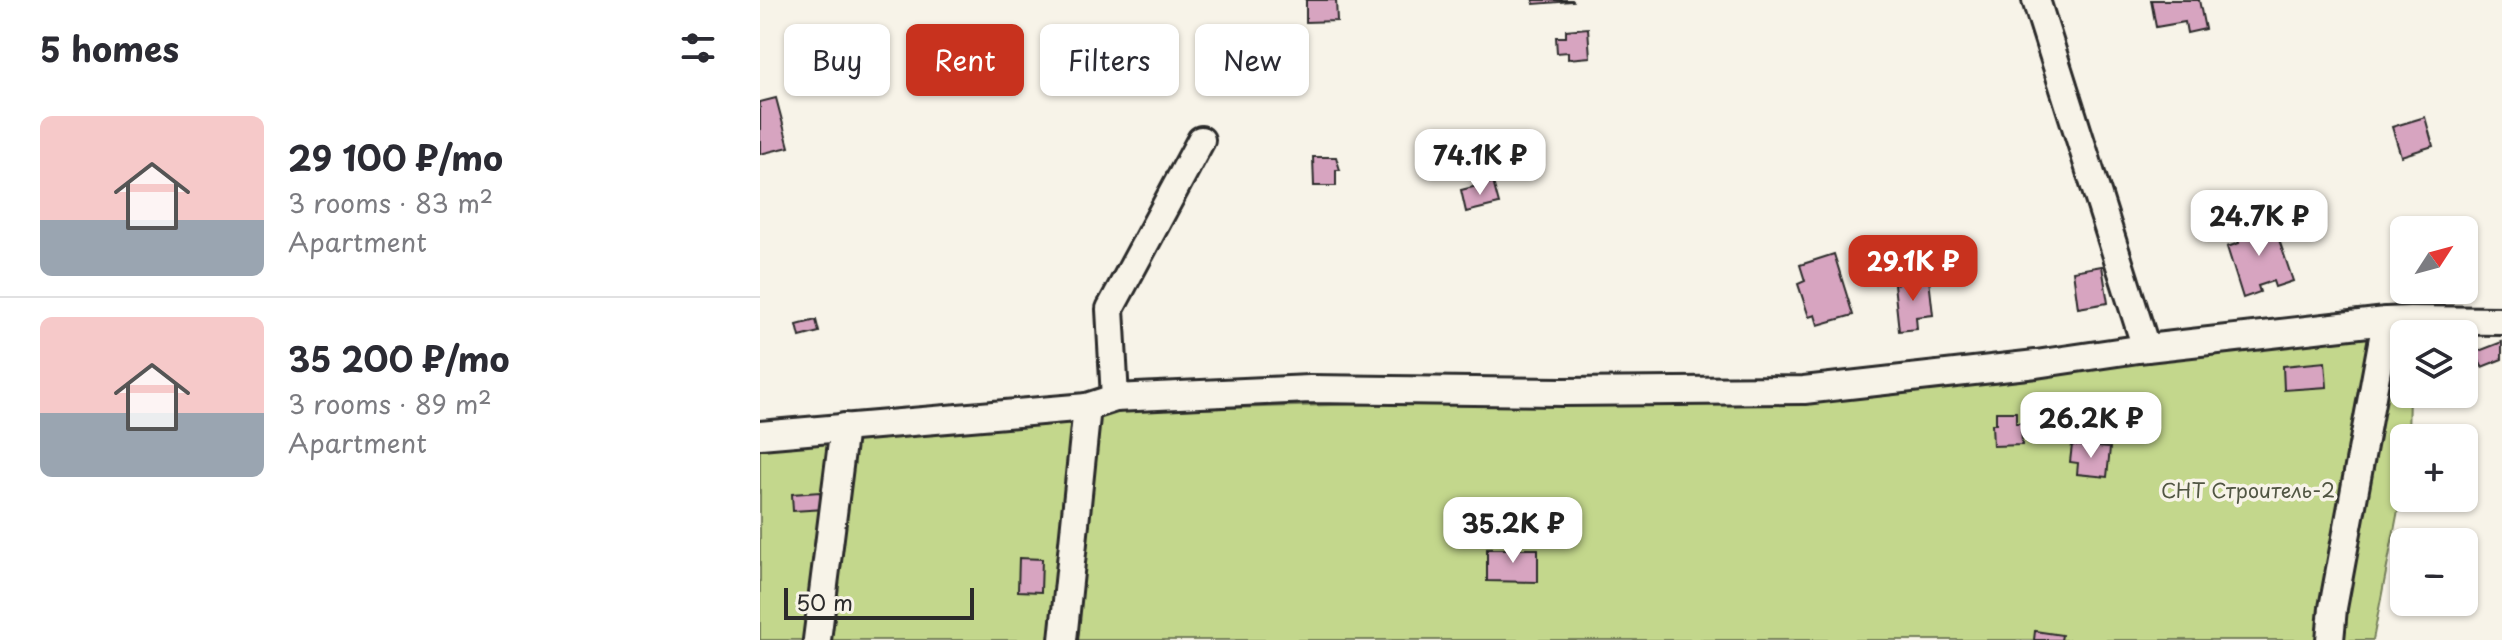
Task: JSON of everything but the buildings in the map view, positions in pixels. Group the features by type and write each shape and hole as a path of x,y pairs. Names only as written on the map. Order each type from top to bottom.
{"street":[{"path":"2036,0 2146,348"},
{"path":"1115,398 1110,309 1201,140"},
{"path":"2330,640 2333,608 2386,321"},
{"path":"760,435 1087,407 1115,398 1310,389 1563,392 1804,390 2386,321 2502,321"},
{"path":"1063,640 1087,407"},
{"path":"817,640 844,427"}],"green space":[{"name":"СНТ Строитель-2","path":"2390,322 2390,408 2409,408 2408,424 2390,424 2390,512 2398,512 2395,528 2390,528 2390,552 2373,640 760,640 760,429 1090,412 1816,391"}]}
